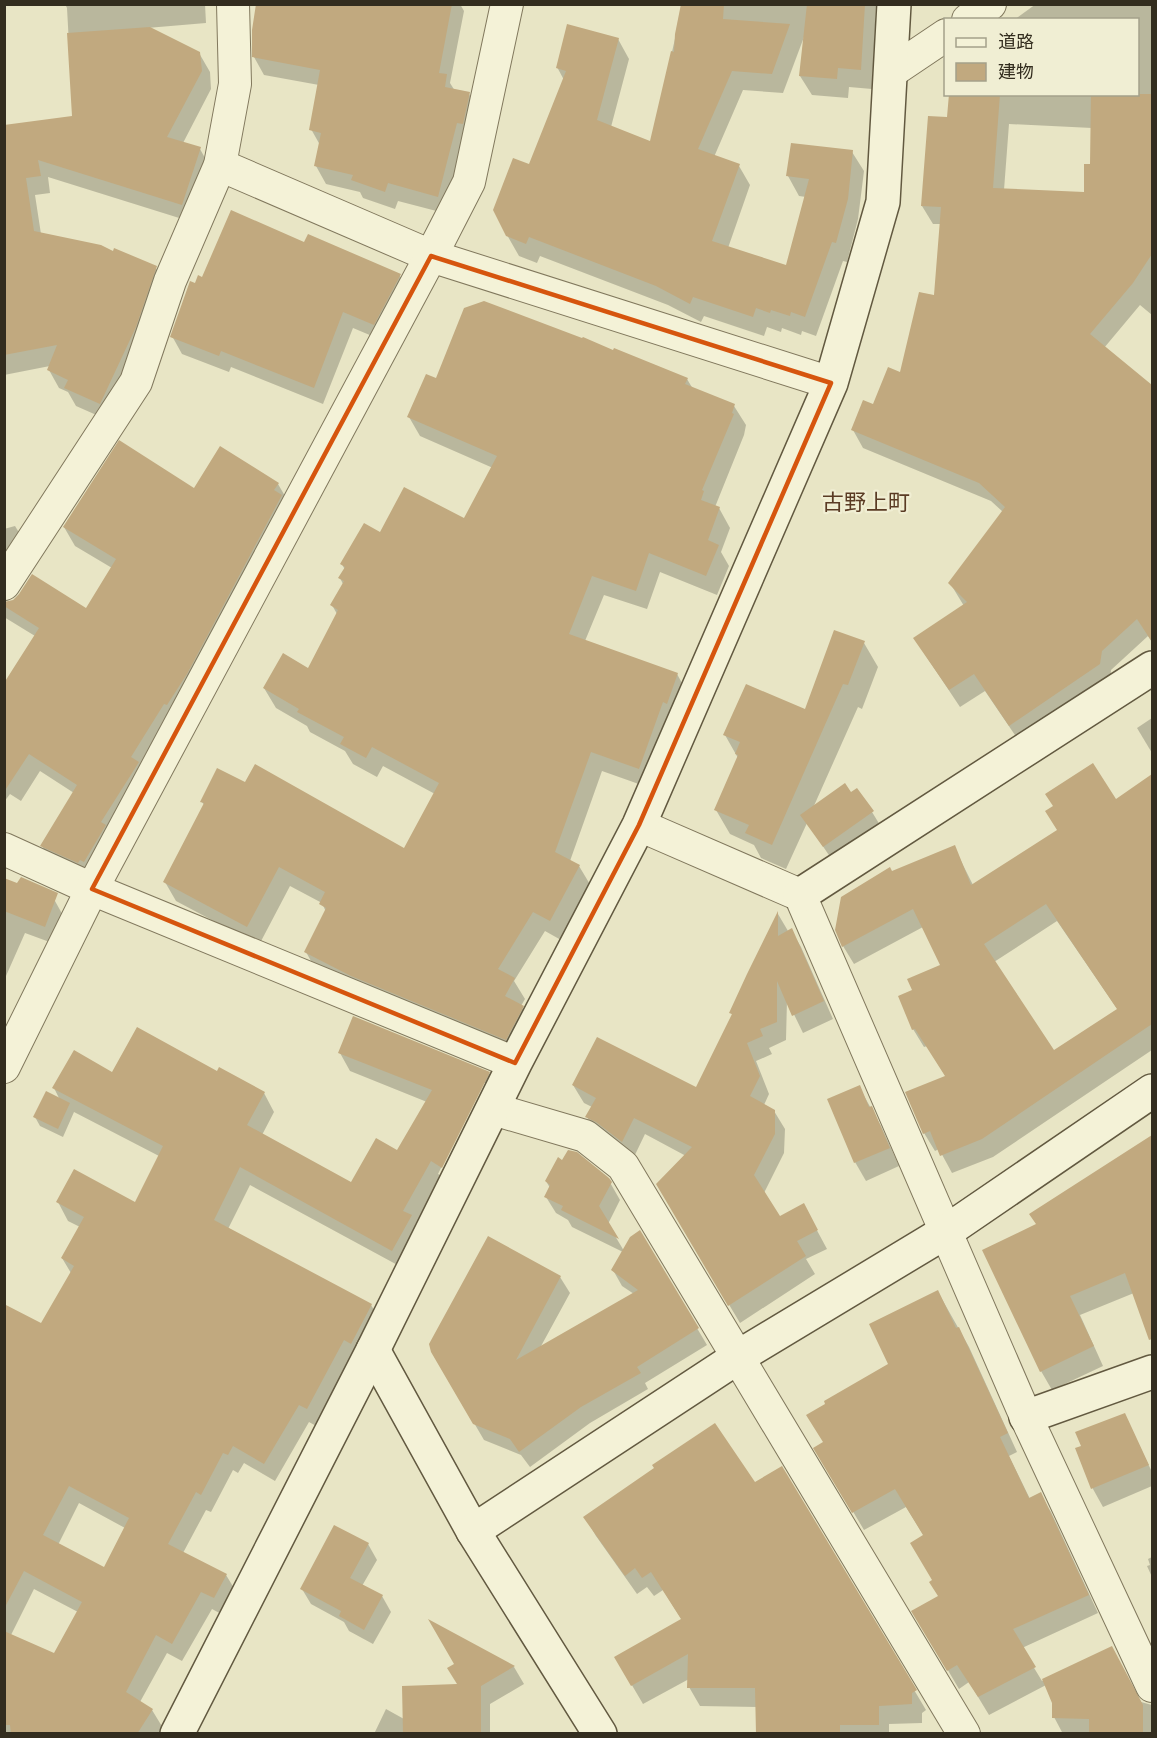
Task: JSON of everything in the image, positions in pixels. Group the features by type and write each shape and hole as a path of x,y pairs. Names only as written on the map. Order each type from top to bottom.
{"street":[{"path":"4,584 136,382 170,281 220,165 235,84 233,4"},
{"path":"4,1067 92,889 469,182 507,4"},
{"path":"177,1734 373,1350 515,1063 639,825 831,383 883,202 894,4"},
{"path":"971,18 990,4"},
{"path":"891,72 944,35"},
{"path":"220,165 431,256 831,383"},
{"path":"800,895 1152,668"},
{"path":"639,825 800,895 1026,1417 1152,1686"},
{"path":"4,849 92,889 515,1063"},
{"path":"473,1531 738,1357 947,1231 1152,1091"},
{"path":"493,1109 585,1136 623,1166 964,1734"},
{"path":"373,1350 473,1531 600,1734"},
{"path":"1026,1417 1152,1372"}],"highlighted area":[{"path":"431,256 831,383 639,825 515,1063 92,889"}],"building":[{"path":"256,4 452,4 439,73 447,74 445,87 470,92 463,124 457,123 438,197 388,183 385,192 351,180 353,175 314,166 321,133 309,130 320,70 252,57 252,30"},
{"path":"681,4 724,4 723,19 790,24 772,74 732,71 698,149 740,164 712,241 786,265 809,179 786,176 791,143 853,150 848,199 836,243 832,242 805,317 791,312 790,316 771,310 770,313 756,308 753,317 693,297 690,304 656,286 529,237 526,244 506,236 493,210 513,158 529,164 566,71 556,68 567,24 619,38 597,120 650,141 671,51 674,52"},
{"path":"807,4 865,4 861,70 838,68 837,79 799,76"},
{"path":"150,27 200,52 202,71 167,137 201,147 182,205 38,160 41,176 26,178 34,231 101,245 113,251 114,248 157,266 136,327 100,404 64,388 68,380 47,370 57,345 4,355 4,125 72,116 67,33"},
{"path":"1152,94 1152,254 1133,283 1090,334 1152,385 1152,642 1137,619 1102,651 1100,664 1009,726 974,674 949,690 913,638 967,602 948,583 1005,507 979,483 851,430 863,400 873,404 888,367 900,372 919,292 934,295 941,207 921,206 928,116 947,117 949,96 1000,96 993,188 1084,192 1084,164 1090,164 1091,96"},
{"path":"231,210 304,242 308,234 401,274 374,325 343,312 314,388 221,351 219,356 170,337 190,281 195,283 198,275 202,277"},
{"path":"484,301 613,350 614,348 688,378 685,384 735,404 732,413 734,414 702,490 704,491 701,500 720,507 708,540 719,545 706,576 649,553 636,591 592,576 569,634 678,673 667,704 663,702 639,769 591,752 555,852 580,865 550,921 533,912 498,969 515,978 505,996 524,1006 506,1040 351,976 304,952 326,908 319,904 325,892 279,867 247,927 163,882 204,803 200,802 217,768 245,782 255,764 404,848 439,783 372,747 366,758 340,744 344,737 297,712 299,709 263,688 283,653 308,668 338,610 330,605 344,581 338,578 345,567 340,564 364,523 380,532 404,487 464,518 497,456 407,417 426,374 436,378 464,308"},
{"path":"119,440 194,488 220,446 279,483 274,490 282,495 187,674 167,705 164,704 131,757 139,762 101,822 106,825 84,862 80,860 78,863 40,846 77,785 29,754 4,792 4,683 39,628 4,606 4,602 13,600 19,594 32,574 86,608 116,559 63,527"},
{"path":"834,630 865,641 848,685 843,684 772,845 745,833 749,825 714,810 738,755 735,754 740,742 723,735 746,684 805,709"},
{"path":"1093,763 1116,799 1152,774 1152,1024 982,1139 940,1156 930,1131 923,1134 905,1092 945,1076 915,1029 912,1030 898,996 912,990 907,979 940,965 913,909 842,947 835,930 841,897 890,867 892,871 955,845 971,885 1057,830 1045,811 1053,806 1045,794","holes":["1046,904 1117,1009 1054,1050 984,944"]},
{"path":"845,783 851,792 857,788 874,811 823,847 800,815"},
{"path":"21,877 58,893 45,927 4,911 4,878 17,883"},
{"path":"778,911 778,936 792,928 824,1001 792,1016 777,981 777,1022 760,1029 763,1036 747,1043 760,1076 750,1096 775,1110 775,1134 754,1175 780,1216 804,1203 818,1230 797,1241 806,1256 728,1306 656,1184 692,1147 634,1118 622,1142 596,1122 585,1117 596,1098 572,1085 597,1037 696,1087 732,1014 729,1013"},
{"path":"353,1016 490,1072 442,1168 431,1161 403,1211 412,1215 392,1251 240,1167 214,1220 372,1304 351,1344 344,1340 307,1409 299,1405 264,1464 233,1446 228,1455 223,1453 201,1495 196,1492 168,1544 227,1574 214,1598 201,1592 172,1644 156,1635 126,1692 153,1709 137,1734 11,1734 10,1725 4,1725 4,1631 54,1653 82,1602 24,1571 4,1609 4,1304 41,1323 74,1266 61,1258 84,1217 56,1202 74,1169 135,1202 163,1146 52,1088 74,1050 112,1072 137,1027 217,1071 219,1067 265,1092 247,1125 351,1182 376,1138 397,1150 432,1090 338,1053","holes":["69,1486 129,1518 104,1567 43,1535"]},
{"path":"860,1085 869,1107 872,1106 890,1148 854,1163 827,1099"},
{"path":"46,1091 70,1103 58,1129 33,1117"},
{"path":"1152,1135 1152,1339 1149,1340 1125,1273 1070,1296 1094,1346 1040,1372 982,1250 1036,1224 1029,1214"},
{"path":"568,1150 577,1152 612,1182 599,1206 619,1239 561,1210 563,1206 544,1197 550,1185 545,1181 558,1157 562,1160"},
{"path":"640,1230 699,1328 637,1367 641,1373 581,1407 519,1452 510,1439 473,1424 431,1352 429,1344 488,1236 561,1276 516,1360 638,1290 611,1270 630,1237"},
{"path":"938,1290 956,1328 959,1327 1008,1433 1000,1437 1029,1498 1041,1492 1089,1595 1013,1629 1036,1667 978,1697 957,1665 947,1671 911,1611 938,1596 929,1582 932,1580 910,1543 923,1535 895,1489 852,1513 813,1448 823,1442 806,1415 825,1404 824,1401 888,1364 869,1324"},
{"path":"1125,1413 1149,1465 1091,1489 1075,1448 1081,1446 1075,1432"},
{"path":"715,1423 755,1482 782,1466 917,1690 912,1693 912,1704 879,1706 879,1725 840,1725 840,1734 756,1734 755,1688 687,1688 688,1654 631,1686 614,1657 681,1619 651,1572 642,1578 635,1568 625,1576 583,1517 654,1468 652,1465"},
{"path":"334,1525 369,1543 350,1578 383,1595 364,1630 339,1616 341,1611 300,1589"},
{"path":"428,1619 515,1666 481,1686 481,1734 403,1734 402,1686 457,1684 447,1668 454,1664"},
{"path":"1112,1646 1143,1705 1143,1734 1089,1734 1089,1719 1052,1718 1052,1703 1042,1679"}],"district":[{"name":"古野上町","path":"866,502"}]}
